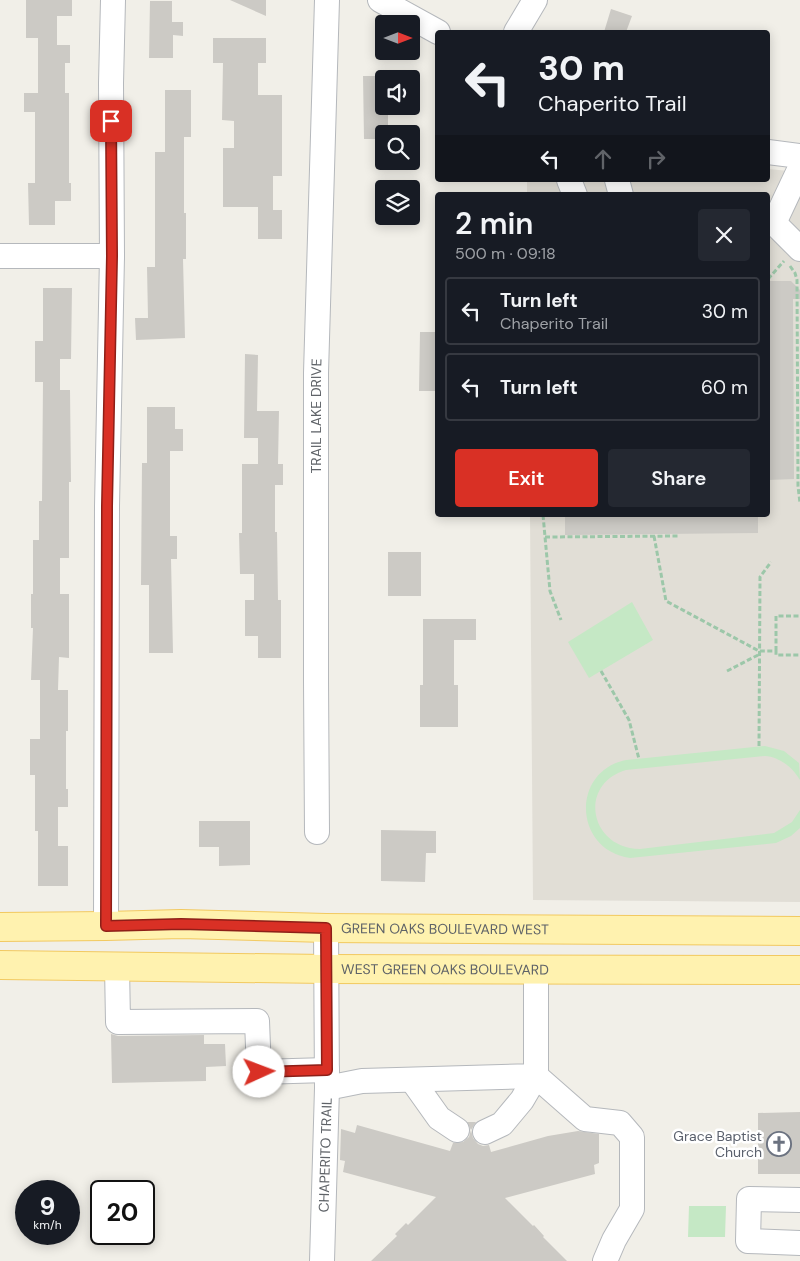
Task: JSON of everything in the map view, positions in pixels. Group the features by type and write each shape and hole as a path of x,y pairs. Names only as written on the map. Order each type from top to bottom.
{"main road":[{"name":"GREEN OAKS BOULEVARD WEST","path":"0,927 181,924 326,928 800,931"},
{"name":"WEST GREEN OAKS BOULEVARD","path":"0,965 326,969 800,970"}],"street":[{"path":"106,926 107,506 112,256 111,82 113,0"},
{"name":"TRAIL LAKE DRIVE","path":"318,832 316,373 327,0"},
{"path":"380,0 435,30"},
{"path":"517,30 535,0"},
{"path":"770,152 800,156"},
{"path":"800,168 771,223 800,250"},
{"path":"0,256 112,256"},
{"name":"CHAPERITO TRAIL","path":"322,1261 327,1079 326,928"},
{"path":"117,966 118,1022 257,1021 259,1072 362,1081 536,1076 585,1119 620,1123 632,1137 632,1209 614,1240 605,1261"},
{"path":"485,1132 502,1124 522,1100 536,1076 536,968"},
{"path":"412,1080 439,1118 457,1130"},
{"path":"800,1200 749,1199 748,1241 800,1243"}],"path":[{"path":"770,277 785,260 795,273 797,280 798,486 800,503"},
{"path":"543,517 550,591 560,620"},
{"path":"654,536 666,601 760,653"},
{"path":"546,537 680,536"},
{"path":"759,746 760,578 771,562"},
{"path":"800,616 776,616 776,655 800,655"},
{"path":"727,671 760,653 776,651"},
{"path":"601,671 629,720 639,759"}],"shaded area":[{"path":"770,169 800,172 800,902 533,900 530,517 770,517 770,192 527,192 527,182 770,182"}],"green space":[{"path":"632,602 653,640 589,678 568,642"},
{"path":"765,746 784,751 799,763 800,780 786,764 776,758 765,756 626,770 611,777 601,788 596,801 596,814 601,827 610,838 623,846 640,849 774,833 792,822 800,810 800,828 791,836 776,843 630,858 611,852 598,841 589,826 586,810 588,794 595,779 608,767 626,760"},
{"path":"689,1206 726,1206 725,1237 688,1237"}],"building":[{"path":"26,0 72,0 72,16 57,16 57,45 70,45 70,63 65,63 65,93 69,93 69,183 71,183 71,201 55,201 55,225 29,225 28,183 35,183 35,112 24,112 24,93 38,93 38,38 26,38"},
{"path":"230,0 266,0 266,16"},
{"path":"150,1 172,1 172,22 183,22 183,36 173,35 173,58 149,58"},
{"path":"611,9 632,16 627,30 605,30"},
{"path":"213,38 266,38 266,63 258,63 258,95 282,95 282,176 273,176 273,210 282,210 282,239 258,239 258,207 223,207 223,148 234,148 234,121 222,120 223,63 213,63"},
{"path":"363,76 375,76 375,115 388,115 388,125 375,125 375,139 364,139"},
{"path":"165,90 191,90 191,137 184,137 184,213 186,213 186,259 183,259 185,338 136,340 135,318 148,318 147,267 155,267 155,152 165,152"},
{"path":"770,281 791,281 800,290 800,299 793,299 794,479 770,480"},
{"path":"43,288 72,288 71,359 60,359 60,390 70,390 71,482 69,482 69,558 60,558 60,594 69,594 69,658 59,657 58,690 68,690 66,789 68,789 68,807 58,807 58,846 68,846 68,886 38,886 38,831 35,831 35,775 30,775 30,739 40,739 40,680 31,680 33,628 31,628 31,594 33,594 33,540 39,540 39,501 42,501 43,382 35,382 35,341 43,341"},
{"path":"420,332 435,332 435,391 419,391"},
{"path":"245,354 258,355 257,411 279,411 278,464 283,464 283,485 275,485 275,532 277,532 278,600 281,600 281,658 258,658 258,636 245,636 245,600 254,600 254,574 240,574 239,533 242,533 242,464 258,464 258,438 244,438"},
{"path":"147,407 175,407 175,429 183,429 183,451 170,451 170,536 177,536 177,559 171,559 173,653 149,653 149,585 141,585 142,463 147,463"},
{"path":"565,517 758,517 758,533 565,535"},
{"path":"388,552 421,552 421,596 388,596"},
{"path":"423,619 476,619 476,640 454,640 454,685 458,685 458,727 420,727 420,685 423,685"},
{"path":"199,821 250,821 250,865 219,866 219,847 199,847"},
{"path":"381,830 436,831 436,853 426,853 425,882 381,881"},
{"path":"111,1034 118,1036 204,1035 204,1044 225,1044 226,1066 206,1067 206,1081 112,1083"},
{"name":"Grace Baptist Church","path":"800,1112 800,1174 758,1174 758,1113"},
{"path":"467,1122 476,1122 471,1130"},
{"path":"357,1125 450,1151 453,1143 463,1142 469,1137 471,1130 473,1138 478,1144 483,1146 489,1145 491,1152 548,1136 578,1131 599,1134 599,1163 594,1165 595,1174 505,1198 534,1225 567,1261 371,1261 397,1236 395,1234 406,1223 408,1225 436,1197 343,1172 345,1161 340,1160 341,1129 355,1133"}],"place":[{"name":"Grace Baptist Church","path":"779,1144"}],"route":[{"path":"111,121 112,256 107,506 106,926 181,924 326,928 327,1070 259,1072"}]}
